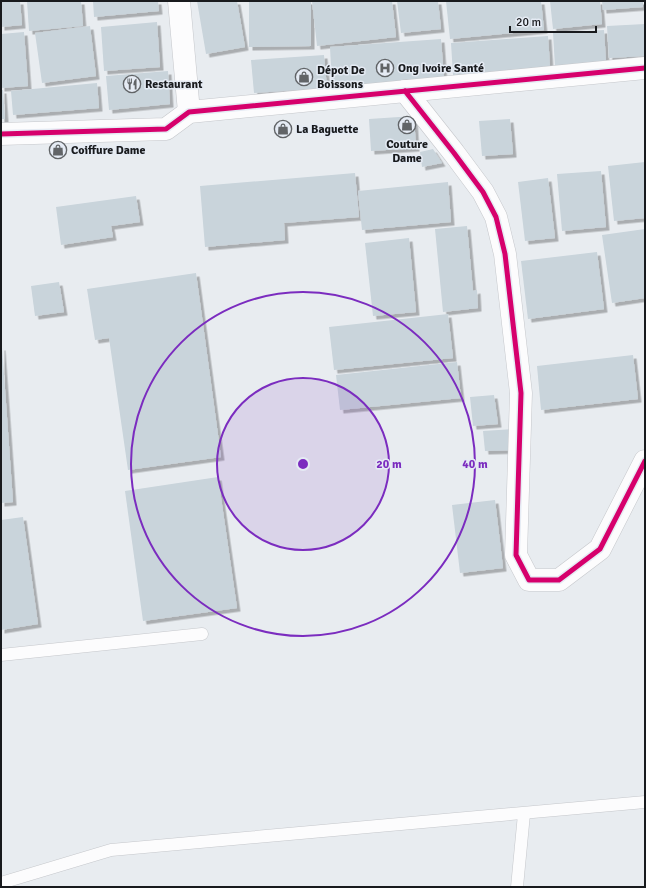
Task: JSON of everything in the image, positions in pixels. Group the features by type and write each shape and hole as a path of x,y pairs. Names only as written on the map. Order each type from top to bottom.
{"street":[{"path":"179,1 189,112"},
{"path":"1,134 166,129 189,112 645,68"},
{"path":"405,90 483,192 496,218 503,247 521,393 516,555 529,580 559,580 600,549 645,461"}],"lane":[{"path":"1,655 202,634"},
{"path":"1,883 110,850 645,802"},
{"path":"517,887 524,814"}],"building":[{"path":"1,1 20,1 22,25 1,27"},
{"path":"27,1 81,1 83,26 29,31"},
{"path":"93,1 158,1 159,11 94,17"},
{"path":"197,1 237,1 245,47 206,54"},
{"path":"249,1 311,1 311,46 249,47"},
{"path":"312,1 392,1 396,37 317,46"},
{"path":"397,1 438,1 441,29 401,33"},
{"path":"446,1 541,1 544,30 450,39"},
{"path":"550,1 600,1 602,24 553,29"},
{"path":"602,1 643,1 643,7 603,10"},
{"path":"157,22 160,67 104,71 101,27"},
{"path":"645,24 645,56 609,58 607,26"},
{"path":"90,26 96,76 42,83 35,33"},
{"path":"604,30 606,62 555,66 553,33"},
{"path":"24,32 28,86 1,88 1,34"},
{"path":"548,36 550,67 453,75 451,43"},
{"path":"441,39 444,79 332,87 330,47"},
{"path":"324,55 327,88 254,93 251,60"},
{"path":"168,71 170,104 109,110 106,76"},
{"path":"97,83 99,108 13,115 11,91"},
{"path":"1,90 3,90 5,119 1,119"},
{"path":"414,116 416,148 371,151 369,119"},
{"path":"510,119 513,154 482,156 479,121"},
{"path":"433,149 442,163 422,167 420,152"},
{"path":"645,162 645,218 614,221 608,166"},
{"path":"601,171 606,227 562,231 557,174"},
{"path":"355,173 359,217 284,223 285,240 205,247 200,186"},
{"path":"548,178 555,238 525,241 518,182"},
{"path":"448,182 451,222 362,230 358,191"},
{"path":"136,196 140,222 111,226 113,237 61,245 56,207"},
{"path":"467,226 473,291 477,290 478,308 443,312 435,229"},
{"path":"645,229 645,298 612,303 602,235"},
{"path":"409,238 416,312 373,316 365,243"},
{"path":"597,252 604,309 528,319 521,261"},
{"path":"196,273 221,457 128,470 109,338 95,340 87,289"},
{"path":"59,282 64,312 35,316 31,286"},
{"path":"448,314 453,358 334,370 329,327"},
{"path":"1,347 13,502 1,503"},
{"path":"633,355 638,399 541,410 537,366"},
{"path":"457,362 461,398 340,410 336,375"},
{"path":"494,395 498,424 473,426 470,397"},
{"path":"514,429 515,450 485,451 483,431"},
{"path":"218,477 237,608 143,621 125,491"},
{"path":"495,500 503,568 460,573 452,505"},
{"path":"23,517 38,624 1,630 1,520"}],"cycle path":[{"path":"1,134 166,129 189,112 645,68"},
{"path":"405,91 483,192 496,217 505,254 521,393 516,555 529,580 559,580 600,549 645,461"}],"place":[{"name":"Ong Ivoire Santé","path":"385,68"},
{"name":"Dépot De Boissons","path":"304,77"},
{"name":"Restaurant","path":"132,84"},
{"name":"Couture Dame","path":"407,125"},
{"name":"La Baguette","path":"283,129"},
{"name":"Coiffure Dame","path":"58,150"}]}
